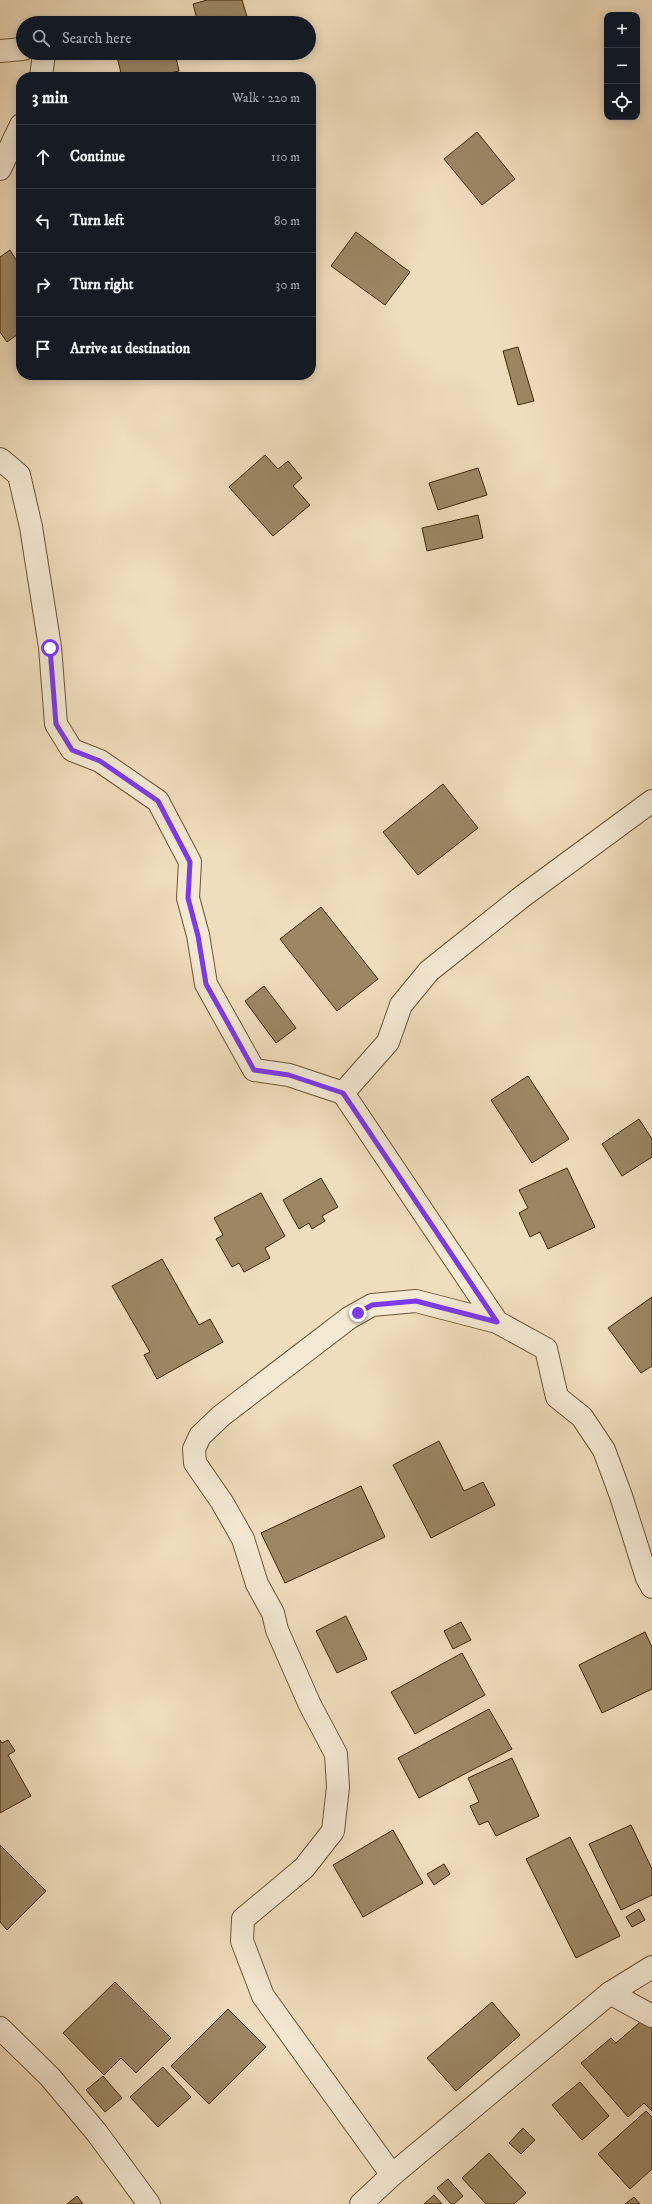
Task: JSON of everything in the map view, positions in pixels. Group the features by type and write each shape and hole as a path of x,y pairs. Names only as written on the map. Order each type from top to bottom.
{"street":[{"path":"0,51 16,50"},
{"path":"42,72 43,60"},
{"path":"0,169 16,135"},
{"path":"0,459 19,475 31,527 50,648 56,724 72,750 100,761 158,801 190,862 188,898 198,936 206,984 254,1070 289,1075 343,1093 497,1322"},
{"path":"343,1093 388,1042 402,1005 429,970 522,896 652,801"},
{"path":"392,2175 263,1996 242,1941 243,1919 304,1868 333,1831 338,1787 336,1754 310,1705 277,1630 273,1613 257,1584 243,1539 222,1502 196,1463 194,1449 200,1436 221,1416 349,1318 372,1305 416,1301 497,1322 546,1349 557,1397 582,1417 604,1450 621,1496 647,1578 652,1587"},
{"path":"360,2204 392,2175 610,1993 652,1967"},
{"path":"610,1993 652,2016"},
{"path":"0,2028 50,2077 97,2133 149,2204"}],"building":[{"path":"207,0 242,0 247,16 196,16 193,4"},
{"path":"118,60 177,60 179,71 174,72 121,72"},
{"path":"477,132 515,179 482,205 444,159"},
{"path":"356,232 410,272 385,305 331,266"},
{"path":"10,250 16,260 16,336 7,342 0,332 0,257"},
{"path":"518,347 534,401 518,405 503,351"},
{"path":"265,455 278,469 288,461 302,478 293,486 310,505 273,536 229,487"},
{"path":"478,468 487,495 438,510 429,483"},
{"path":"478,515 483,538 427,551 422,528"},
{"path":"443,784 478,828 418,875 383,832"},
{"path":"321,907 378,979 337,1011 280,939"},
{"path":"264,986 296,1028 276,1043 245,1001"},
{"path":"528,1076 569,1139 532,1163 491,1100"},
{"path":"639,1119 652,1139 652,1157 622,1176 602,1144"},
{"path":"567,1168 595,1227 548,1249 540,1232 530,1237 519,1213 528,1208 519,1190"},
{"path":"321,1178 338,1207 322,1216 325,1221 312,1229 309,1223 299,1229 283,1200"},
{"path":"261,1193 285,1236 265,1248 270,1258 244,1272 239,1263 232,1267 216,1239 223,1235 214,1218"},
{"path":"162,1259 199,1325 210,1319 223,1342 157,1379 144,1355 150,1352 112,1286"},
{"path":"652,1297 652,1366 641,1373 608,1328"},
{"path":"439,1441 464,1491 483,1482 495,1505 431,1538 393,1465"},
{"path":"361,1486 385,1537 285,1583 261,1533"},
{"path":"346,1616 367,1659 337,1673 316,1631"},
{"path":"461,1622 471,1640 453,1649 444,1631"},
{"path":"645,1632 652,1647 652,1689 602,1713 579,1665"},
{"path":"462,1653 485,1695 415,1734 391,1692"},
{"path":"489,1709 512,1749 419,1798 398,1758"},
{"path":"0,1740 2,1743 8,1740 15,1751 8,1755 31,1796 0,1813"},
{"path":"512,1758 539,1816 496,1836 488,1821 479,1825 470,1806 479,1802 468,1778"},
{"path":"631,1825 652,1869 652,1895 621,1910 589,1844"},
{"path":"393,1830 423,1883 363,1917 333,1865"},
{"path":"570,1837 620,1936 576,1958 526,1859"},
{"path":"0,1845 46,1891 7,1930 0,1922"},
{"path":"444,1864 450,1874 434,1885 427,1874"},
{"path":"639,1909 645,1920 632,1927 626,1917"},
{"path":"115,1982 171,2038 136,2073 121,2058 104,2075 63,2033"},
{"path":"492,2002 520,2035 456,2091 427,2058"},
{"path":"228,2009 266,2047 209,2104 171,2066"},
{"path":"646,2017 652,2024 652,2111 644,2103 628,2117 581,2063 611,2038 616,2043"},
{"path":"163,2067 191,2097 158,2127 130,2097"},
{"path":"103,2076 122,2098 105,2112 86,2090"},
{"path":"580,2082 609,2116 582,2140 552,2105"},
{"path":"646,2111 652,2117 652,2169 630,2189 598,2154"},
{"path":"523,2128 535,2140 521,2154 509,2143"},
{"path":"489,2153 526,2193 514,2204 486,2204 462,2178"},
{"path":"448,2179 463,2196 454,2204 451,2204 437,2188"},
{"path":"434,2195 442,2204 424,2204"},
{"path":"77,2196 83,2204 67,2204"},
{"path":"634,2197 640,2204 625,2204"}],"route":[{"path":"50,648 56,724 72,750 100,761 158,801 190,862 188,898 198,936 206,984 254,1070 289,1075 343,1093 497,1322 416,1301 372,1305 358,1313"}]}
